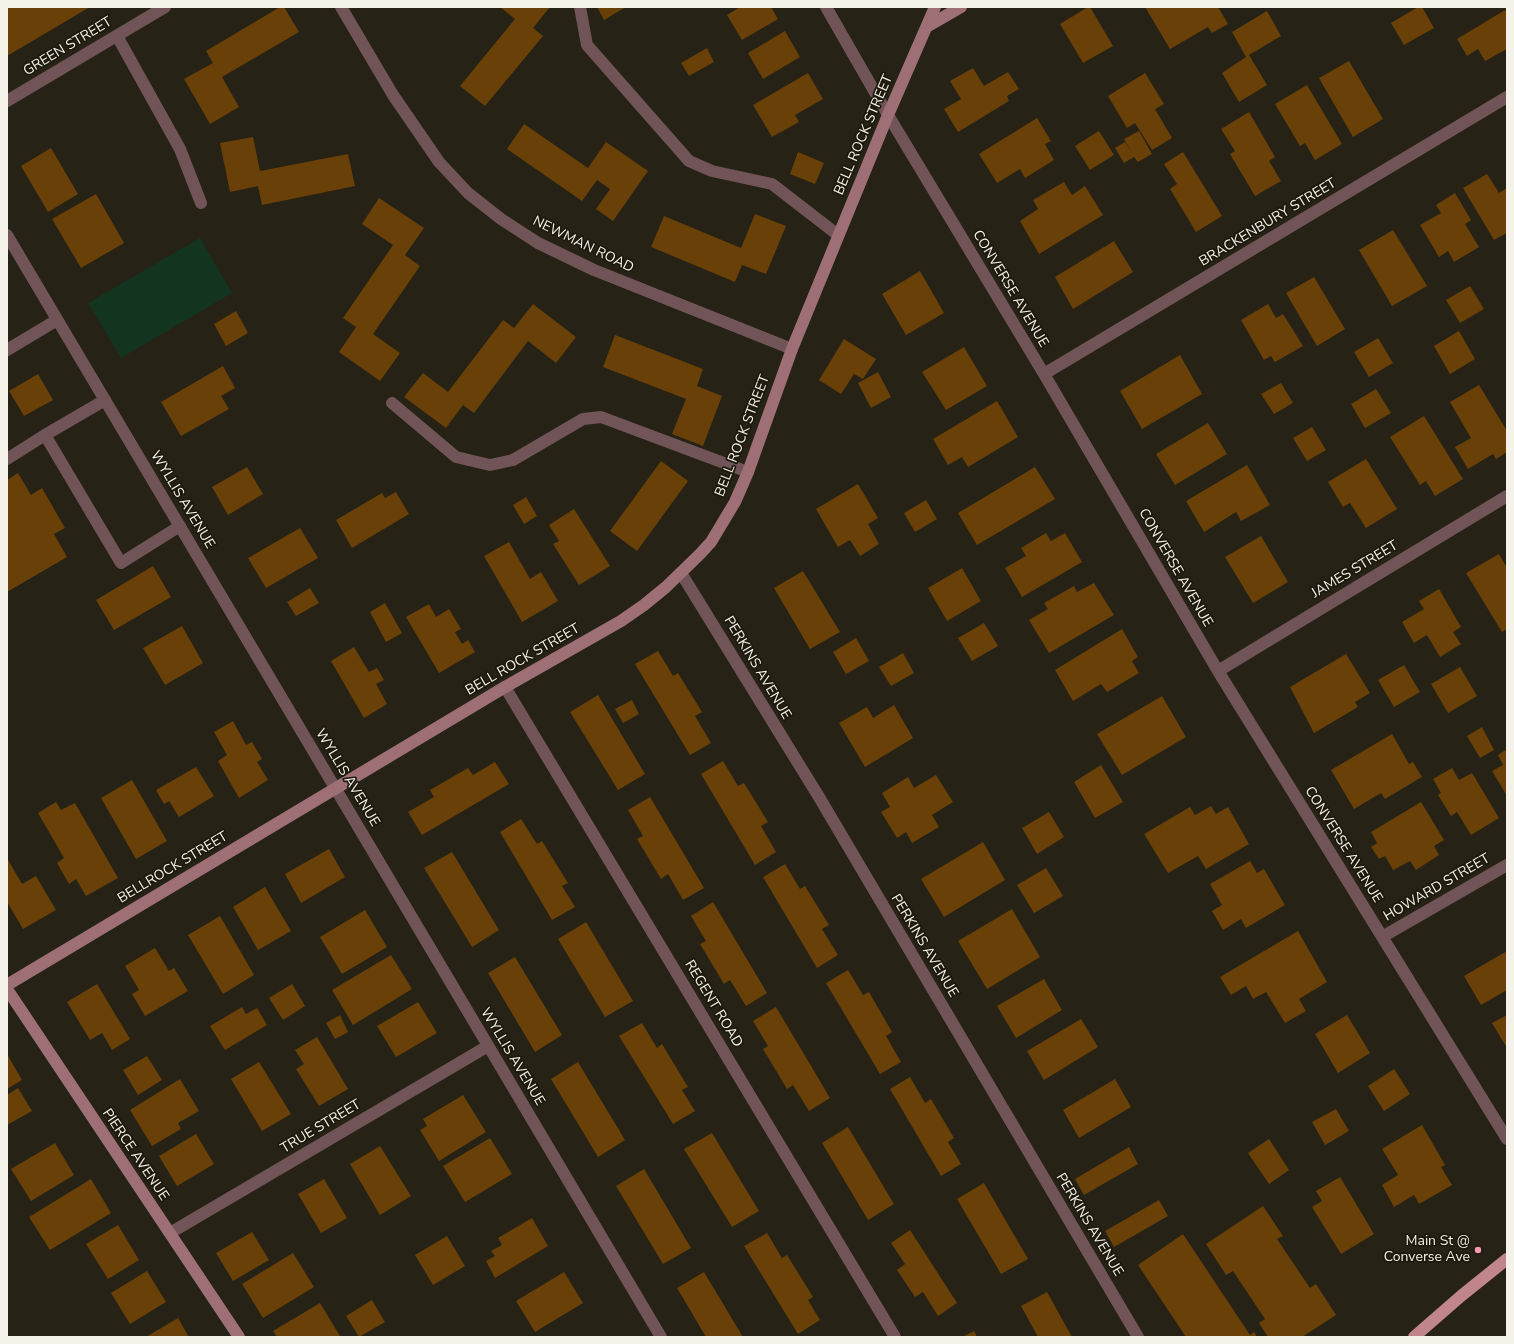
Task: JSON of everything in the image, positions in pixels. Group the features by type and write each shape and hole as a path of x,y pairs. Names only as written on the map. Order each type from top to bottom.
{"main road":[{"path":"1414,1337 1461,1296 1507,1259"}],"street":[{"name":"GREEN STREET","path":"7,101 165,7"},
{"name":"NEWMAN ROAD","path":"341,7 393,95 439,162 468,193 496,215 538,243 594,270 792,349"},
{"path":"580,7 587,45 689,161 712,172 772,184 838,235"},
{"name":"CONVERSE AVENUE","path":"826,7 888,115 1044,374 1218,671 1507,1139"},
{"name":"BELL ROCK STREET","path":"354,777 505,687 621,621 644,605 681,573 707,546 735,502 748,472 792,349 888,115 935,7"},
{"path":"928,26 961,7"},
{"path":"117,36 180,149 201,203"},
{"name":"BRACKENBURY STREET","path":"1044,374 1507,97"},
{"name":"WYLLIS AVENUE","path":"7,235 661,1337"},
{"path":"7,350 57,320"},
{"path":"7,459 105,400"},
{"path":"392,403 456,457 490,465 513,460 583,419 601,417 748,472"},
{"path":"45,435 121,562 180,526"},
{"name":"JAMES STREET","path":"1218,671 1507,496"},
{"name":"PERKINS AVENUE","path":"681,573 819,797 1138,1337"},
{"name":"REGENT ROAD","path":"505,687 895,1337"},
{"name":"BELLROCK STREET","path":"7,985 354,777"},
{"name":"HOWARD STREET","path":"1382,937 1507,865"},
{"name":"PIERCE AVENUE","path":"7,989 239,1337"},
{"name":"TRUE STREET","path":"170,1233 488,1046"}],"green space":[{"path":"200,238 232,293 121,358 88,303"}],"building":[{"path":"7,7 90,7 7,56"},
{"path":"280,7 284,7 299,32 222,77 239,107 210,124 184,79 213,63 206,51"},
{"path":"500,7 550,7 533,28 543,36 485,106 460,86 515,19"},
{"path":"597,7 626,7 604,20"},
{"path":"740,7 771,7 778,19 742,40 727,15"},
{"path":"1090,7 1113,46 1083,63 1060,24"},
{"path":"1145,7 1218,7 1228,24 1212,33 1208,27 1170,49"},
{"path":"1418,7 1422,7 1434,28 1404,45 1391,23"},
{"path":"1505,10 1507,14 1507,49 1485,61 1478,49 1467,56 1457,39"},
{"path":"1267,11 1281,36 1249,55 1267,85 1239,102 1222,73 1246,57 1232,32"},
{"path":"785,31 800,57 763,79 748,53"},
{"path":"707,48 714,62 689,76 681,63"},
{"path":"1349,61 1383,119 1353,137 1319,78"},
{"path":"973,68 984,86 1008,72 1019,89 1007,96 1009,101 958,132 944,109 961,99 950,81"},
{"path":"808,73 823,99 795,115 799,122 772,137 753,105"},
{"path":"1145,73 1164,104 1155,109 1172,138 1152,150 1135,123 1127,128 1108,96"},
{"path":"1307,85 1342,144 1315,160 1305,143 1300,146 1275,104"},
{"path":"1249,112 1275,157 1269,161 1281,181 1255,196 1230,154 1235,151 1221,129"},
{"path":"1037,118 1051,141 1045,144 1054,160 1025,178 1020,169 997,183 979,154"},
{"path":"524,124 588,168 606,142 648,171 613,221 596,209 610,189 597,180 582,201 507,149"},
{"path":"1099,131 1114,155 1090,170 1075,146"},
{"path":"1139,131 1152,154 1138,162 1134,157 1124,163 1115,148 1125,142 1132,153 1124,139"},
{"path":"253,137 260,171 348,154 355,186 262,205 258,186 230,192 220,143"},
{"path":"51,148 78,194 48,212 21,166"},
{"path":"798,152 824,163 815,184 790,174"},
{"path":"1183,152 1222,216 1196,232 1170,189 1177,184 1164,164"},
{"path":"1487,174 1499,193 1507,188 1507,233 1494,240 1463,188"},
{"path":"1064,182 1072,195 1085,186 1103,215 1039,254 1020,221 1038,209 1033,200"},
{"path":"1455,193 1471,220 1465,224 1479,247 1454,262 1448,251 1439,257 1420,225 1441,213 1436,205"},
{"path":"96,194 124,243 81,268 52,219"},
{"path":"379,198 424,228 405,255 420,266 373,334 400,353 380,381 339,352 356,327 343,318 393,245 362,224"},
{"path":"755,214 786,226 766,274 742,265 735,282 651,247 664,216 741,248"},
{"path":"1393,230 1427,286 1392,306 1359,250"},
{"path":"1114,241 1133,272 1073,309 1055,277"},
{"path":"920,271 944,313 906,335 882,294"},
{"path":"1314,277 1345,329 1317,346 1286,293"},
{"path":"1470,286 1484,309 1460,323 1446,300"},
{"path":"533,304 576,337 556,363 528,341 474,413 463,405 446,428 404,397 423,373 448,392 503,320 514,328"},
{"path":"1268,304 1276,318 1283,314 1303,346 1275,362 1271,356 1264,360 1241,320"},
{"path":"236,311 248,333 226,346 214,324"},
{"path":"1459,331 1475,359 1450,374 1434,346"},
{"path":"615,335 703,369 697,386 722,396 703,446 672,434 686,399 603,367"},
{"path":"1378,338 1393,363 1369,377 1354,352"},
{"path":"844,339 876,359 863,379 854,374 841,394 819,380"},
{"path":"964,347 987,386 946,410 922,372"},
{"path":"1180,355 1202,394 1142,429 1120,391"},
{"path":"223,366 235,388 221,396 229,409 181,436 161,402"},
{"path":"878,372 891,397 871,408 858,383"},
{"path":"38,374 53,400 24,416 9,391"},
{"path":"1281,383 1293,403 1274,414 1261,394"},
{"path":"1479,385 1507,431 1507,452 1496,459 1493,454 1468,469 1455,447 1471,438 1450,402"},
{"path":"1376,389 1391,413 1365,428 1351,404"},
{"path":"997,401 1018,437 968,467 962,457 948,465 933,439"},
{"path":"1424,416 1463,479 1435,496 1426,481 1420,485 1390,437"},
{"path":"1208,423 1227,454 1175,485 1156,454"},
{"path":"1312,427 1326,450 1307,461 1293,438"},
{"path":"1366,459 1397,509 1366,528 1350,503 1343,507 1328,482"},
{"path":"661,461 688,481 637,551 610,531"},
{"path":"1247,465 1270,505 1241,521 1236,512 1204,532 1186,501"},
{"path":"247,467 263,494 228,515 212,487"},
{"path":"1035,467 1055,499 977,545 958,513"},
{"path":"18,473 31,495 42,488 65,528 54,534 67,557 7,592 7,480"},
{"path":"858,484 878,518 868,524 879,544 860,556 850,540 838,547 816,509"},
{"path":"396,492 409,514 352,548 336,520 382,493 385,498"},
{"path":"526,497 537,516 524,524 513,505"},
{"path":"926,500 937,519 915,532 904,513"},
{"path":"574,509 610,566 579,585 553,544 559,541 549,525"},
{"path":"300,528 318,558 266,588 248,558"},
{"path":"1046,533 1051,541 1065,533 1082,562 1022,597 1005,568 1026,556 1021,548"},
{"path":"1261,536 1288,582 1253,603 1225,557"},
{"path":"509,542 530,579 541,572 558,601 522,622 484,556"},
{"path":"1499,554 1507,568 1507,629 1502,632 1466,573"},
{"path":"153,566 171,597 114,630 96,600"},
{"path":"962,568 981,601 947,621 928,588"},
{"path":"803,571 840,632 810,649 774,588"},
{"path":"1094,583 1114,615 1049,653 1029,620 1048,609 1044,603 1074,586 1077,592"},
{"path":"310,588 319,603 296,616 287,602"},
{"path":"1439,589 1461,627 1453,632 1461,644 1440,657 1427,635 1414,643 1402,622 1424,609 1419,601"},
{"path":"385,603 402,633 386,642 370,612"},
{"path":"429,604 436,617 449,609 461,629 455,632 462,644 468,640 475,652 439,673 406,617"},
{"path":"984,623 998,646 972,661 958,638"},
{"path":"182,626 203,663 165,685 143,648"},
{"path":"1122,629 1138,657 1132,661 1139,673 1107,692 1101,684 1073,701 1055,670"},
{"path":"856,638 869,661 846,674 833,652"},
{"path":"354,647 369,672 377,668 384,680 376,684 387,704 364,718 331,661"},
{"path":"658,651 673,676 678,673 702,712 695,716 711,743 690,755 635,664"},
{"path":"903,653 914,673 891,686 879,667"},
{"path":"1346,654 1370,693 1355,702 1358,707 1314,733 1290,687"},
{"path":"1404,665 1420,692 1394,707 1378,680"},
{"path":"1460,667 1477,696 1448,713 1431,684"},
{"path":"598,695 645,774 618,790 570,712"},
{"path":"1162,696 1186,737 1122,775 1097,734"},
{"path":"632,700 639,714 623,723 615,709"},
{"path":"894,705 913,738 865,767 839,723 867,707 873,718"},
{"path":"233,721 246,745 252,742 262,759 257,762 268,780 239,798 218,761 227,755 214,732"},
{"path":"1482,727 1494,750 1480,758 1467,736"},
{"path":"1392,734 1409,764 1413,762 1422,777 1385,799 1381,793 1354,809 1331,770"},
{"path":"1507,749 1507,796 1492,771 1503,765 1498,755"},
{"path":"723,761 738,786 744,783 768,822 761,826 776,852 755,865 701,774"},
{"path":"495,762 509,784 422,835 408,812 434,797 430,790 468,768 473,775"},
{"path":"1101,765 1123,802 1095,818 1074,782"},
{"path":"196,767 214,796 179,817 169,801 164,804 156,790"},
{"path":"1452,768 1459,780 1472,773 1499,818 1471,835 1457,812 1451,816 1438,795 1441,793 1433,779"},
{"path":"936,775 953,802 932,815 939,827 912,843 906,832 897,838 881,812 890,807 882,793 908,777 914,788"},
{"path":"132,780 167,841 136,859 101,798"},
{"path":"650,797 704,888 683,900 668,874 661,879 637,839 643,836 628,810"},
{"path":"56,802 61,810 75,803 118,878 86,896 76,879 69,884 57,863 64,858 38,813"},
{"path":"1421,802 1444,840 1434,846 1439,855 1416,870 1410,861 1393,870 1385,856 1379,859 1371,847 1377,843 1371,832"},
{"path":"1211,806 1216,814 1228,807 1249,844 1206,869 1198,856 1168,873 1144,834 1190,807 1195,815"},
{"path":"1049,812 1064,837 1037,854 1022,828"},
{"path":"521,819 537,844 542,841 568,883 562,886 575,907 552,920 500,832"},
{"path":"983,842 1005,880 944,917 921,879"},
{"path":"329,849 345,877 301,903 285,874"},
{"path":"452,852 499,930 472,947 424,868"},
{"path":"7,858 22,884 36,876 56,910 23,929 7,902"},
{"path":"1250,861 1257,873 1264,869 1285,905 1246,928 1241,919 1223,930 1212,911 1222,905 1210,884"},
{"path":"785,864 800,889 805,886 829,925 822,929 838,955 817,968 763,877"},
{"path":"1046,868 1063,896 1034,913 1017,885"},
{"path":"265,887 291,931 258,950 233,907"},
{"path":"713,902 767,993 746,1006 730,980 724,984 700,944 706,941 691,916"},
{"path":"1012,909 1040,957 987,989 958,941"},
{"path":"365,910 387,947 342,974 320,937"},
{"path":"220,916 254,975 223,994 188,935"},
{"path":"586,922 633,1001 605,1017 558,939"},
{"path":"1298,931 1327,982 1299,999 1306,1011 1285,1023 1266,992 1253,999 1246,986 1231,995 1220,977"},
{"path":"155,948 169,971 174,968 188,991 145,1016 132,994 139,990 125,966"},
{"path":"1507,951 1507,990 1481,1005 1464,976"},
{"path":"391,955 412,989 353,1025 332,990"},
{"path":"515,957 562,1035 535,1052 488,973"},
{"path":"848,970 863,995 869,992 892,1032 886,1036 901,1062 880,1074 826,983"},
{"path":"1044,979 1062,1010 1016,1038 997,1006"},
{"path":"97,984 130,1039 112,1050 102,1033 90,1040 67,1002"},
{"path":"292,984 305,1006 283,1020 269,998"},
{"path":"418,1002 437,1033 396,1057 377,1026"},
{"path":"242,1007 246,1014 257,1008 267,1025 225,1050 210,1026"},
{"path":"776,1007 830,1098 809,1111 793,1085 787,1089 763,1049 768,1046 753,1021"},
{"path":"340,1015 348,1032 335,1039 326,1023"},
{"path":"1347,1015 1370,1053 1338,1073 1315,1034"},
{"path":"1507,1015 1507,1048 1492,1023"},
{"path":"1081,1019 1098,1047 1044,1080 1027,1051"},
{"path":"642,1023 657,1048 662,1044 688,1087 682,1090 695,1111 673,1124 619,1036"},
{"path":"317,1037 348,1089 319,1106 296,1069 304,1064 295,1050"},
{"path":"7,1054 22,1080 7,1089"},
{"path":"147,1056 162,1080 138,1095 123,1070"},
{"path":"259,1062 291,1114 262,1131 231,1079"},
{"path":"578,1062 625,1140 598,1157 551,1079"},
{"path":"1394,1069 1410,1094 1384,1111 1368,1086"},
{"path":"910,1077 925,1103 931,1099 954,1138 948,1142 961,1164 941,1176 890,1089"},
{"path":"180,1079 199,1111 178,1123 181,1129 152,1146 130,1110"},
{"path":"1115,1079 1131,1107 1079,1138 1063,1110"},
{"path":"18,1088 32,1111 7,1125 7,1095"},
{"path":"463,1095 486,1132 439,1161 420,1130 427,1126 423,1119"},
{"path":"1336,1109 1349,1131 1325,1145 1312,1122"},
{"path":"1422,1125 1445,1165 1441,1167 1452,1185 1419,1204 1414,1195 1394,1207 1382,1185 1398,1175 1382,1149"},
{"path":"848,1127 894,1204 868,1220 822,1143"},
{"path":"712,1133 759,1211 732,1227 684,1149"},
{"path":"196,1134 214,1164 177,1186 159,1156"},
{"path":"490,1138 512,1174 465,1202 443,1166"},
{"path":"1269,1139 1289,1170 1269,1184 1248,1153"},
{"path":"55,1143 74,1175 31,1201 11,1169"},
{"path":"380,1146 411,1196 380,1215 350,1164"},
{"path":"1129,1147 1138,1164 1084,1195 1075,1179"},
{"path":"644,1169 691,1248 663,1264 616,1186"},
{"path":"1340,1177 1374,1234 1341,1254 1312,1207 1322,1201 1316,1191"},
{"path":"91,1179 111,1213 50,1250 29,1217"},
{"path":"324,1179 347,1218 321,1233 298,1194"},
{"path":"984,1183 1028,1259 1001,1274 957,1199"},
{"path":"1159,1200 1168,1216 1114,1247 1105,1231"},
{"path":"1263,1206 1283,1236 1277,1239 1310,1288 1316,1284 1336,1315 1302,1337 1268,1337 1259,1323 1265,1319 1233,1271 1226,1275 1206,1244"},
{"path":"532,1218 548,1246 495,1278 486,1261 495,1256 491,1251 502,1245 498,1238"},
{"path":"118,1225 139,1260 108,1279 86,1244"},
{"path":"910,1230 957,1303 938,1316 923,1292 915,1297 897,1270 905,1264 891,1243"},
{"path":"252,1232 269,1260 233,1281 216,1253"},
{"path":"767,1233 782,1258 787,1255 813,1297 808,1300 820,1320 798,1334 744,1246"},
{"path":"1183,1234 1250,1335 1254,1332 1257,1337 1186,1337 1138,1265"},
{"path":"447,1236 465,1266 433,1285 415,1255"},
{"path":"293,1253 314,1287 263,1318 242,1284"},
{"path":"147,1271 166,1302 130,1324 111,1293"},
{"path":"564,1272 583,1303 535,1332 516,1301"},
{"path":"704,1272 743,1337 706,1337 677,1288"},
{"path":"1047,1292 1072,1337 1038,1337 1021,1306"},
{"path":"372,1300 385,1322 359,1337 346,1316"},
{"path":"320,1303 340,1336 277,1337 273,1331"},
{"path":"178,1318 189,1337 146,1337"},
{"path":"974,1331 977,1337 962,1337"}],"place":[{"name":"Main St @ Converse Ave","path":"1478,1250"}]}
